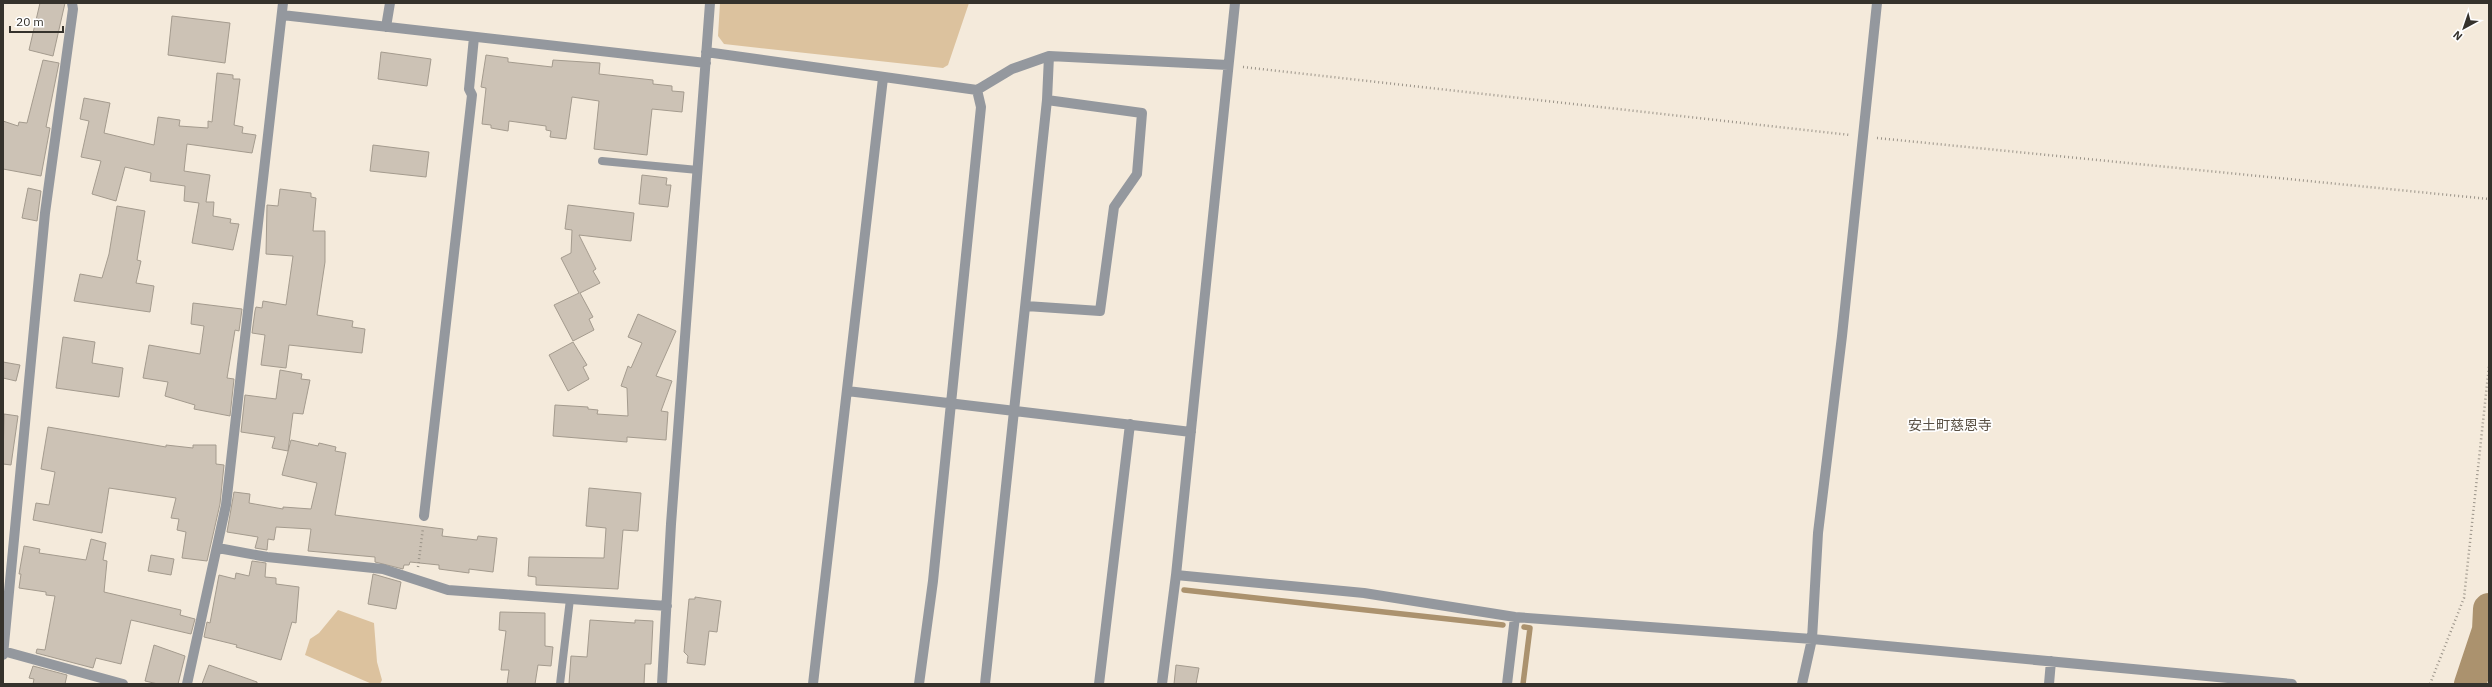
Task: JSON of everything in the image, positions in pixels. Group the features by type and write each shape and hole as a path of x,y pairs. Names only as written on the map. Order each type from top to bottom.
{"street":[{"path":"3,655 46,213 73,9 72,3"},
{"path":"187,684 218,548 234,440 283,3"},
{"path":"386,27 390,3"},
{"path":"662,684 671,524 710,3"},
{"path":"1162,684 1176,575 1235,3"},
{"path":"1802,684 1812,639 1818,533 1842,336 1877,3"},
{"path":"282,15 706,63"},
{"path":"424,516 472,95 469,88 474,37"},
{"path":"706,52 977,90 1012,69 1049,56 1228,65"},
{"path":"985,684 1047,100 1049,56"},
{"path":"813,684 883,78"},
{"path":"919,684 933,581 981,107 977,90"},
{"path":"1026,306 1100,311 1114,207 1137,174 1142,112 1047,100"},
{"path":"847,391 1191,432"},
{"path":"1098,684 1130,424"},
{"path":"218,548 267,557 383,569 448,590 667,606"},
{"path":"1176,575 1364,593 1516,617 1812,639 2292,684"},
{"path":"1507,684 1516,617"},
{"path":"3,651 123,684"},
{"path":"2048,684 2051,661"}],"lane":[{"path":"602,160 698,170"},
{"path":"560,684 570,599"}],"path":[{"path":"1228,65 1862,137 2489,199"},
{"path":"2430,684 2464,598 2489,366"},
{"path":"417,579 424,516"}],"shaded area":[{"path":"720,3 969,3 948,65 943,68 724,44 718,36"},
{"path":"338,610 374,623 377,662 382,680 380,684 372,684 305,655 310,639 319,633"}],"building":[{"path":"40,3 65,3 53,56 29,50"},
{"path":"172,16 230,23 225,63 168,55"},
{"path":"381,52 431,59 427,86 378,79"},
{"path":"486,55 508,58 508,62 552,67 553,60 600,63 599,74 653,80 653,84 672,86 672,91 684,92 682,112 652,109 647,155 594,149 599,101 572,97 566,139 550,137 551,131 546,130 546,126 509,121 508,131 491,128 491,125 482,124 486,88 481,87"},
{"path":"43,60 59,63 46,127 50,128 41,176 3,169 3,121 18,126 19,122 27,123"},
{"path":"217,73 233,75 233,79 240,79 234,125 243,127 242,133 256,135 252,153 187,144 184,171 210,175 206,202 214,202 213,216 231,219 230,223 239,224 233,250 192,243 199,203 184,201 185,186 150,181 151,173 125,167 116,201 92,194 101,161 81,157 89,121 80,119 84,98 110,103 104,133 154,145 158,117 180,120 179,126 208,128 208,121 212,122"},
{"path":"373,145 429,152 426,177 370,171"},
{"path":"642,175 667,178 666,185 671,185 668,207 639,204"},
{"path":"28,188 41,191 37,221 22,218"},
{"path":"280,189 311,193 311,197 316,198 313,231 325,231 325,262 317,315 353,321 352,327 365,329 362,353 289,345 286,368 261,365 265,335 252,333 256,307 262,308 263,301 286,305 293,256 266,254 267,205 278,206"},
{"path":"568,205 634,213 631,241 579,235 596,269 593,271 600,283 580,293 593,317 589,319 594,330 573,341 554,305 579,293 561,258 571,253 572,230 565,229"},
{"path":"117,206 145,211 137,260 141,261 136,283 154,286 150,312 74,301 80,274 102,278 109,254"},
{"path":"193,303 242,309 239,331 235,330 227,378 234,379 230,416 194,409 195,405 165,396 168,382 143,378 149,345 200,354 204,326 191,324"},
{"path":"638,314 676,331 656,376 672,381 661,411 668,412 666,440 627,437 627,442 553,436 555,405 588,407 588,409 598,410 597,414 628,416 627,388 621,386 628,366 631,368 642,343 628,337"},
{"path":"63,337 95,342 92,363 123,368 119,397 56,388"},
{"path":"573,342 587,365 583,367 589,379 568,391 549,355"},
{"path":"3,362 20,365 16,381 3,378"},
{"path":"280,370 302,374 301,379 310,380 303,414 293,413 288,451 272,448 275,437 241,432 245,395 276,399"},
{"path":"4,414 18,416 11,465 3,464"},
{"path":"48,427 166,447 166,445 193,448 193,445 216,445 216,464 224,465 220,504 207,561 182,558 186,532 177,530 179,519 171,518 176,498 109,488 102,533 33,520 36,503 49,505 55,472 41,469"},
{"path":"291,440 318,446 319,443 336,447 335,451 346,453 335,515 443,529 442,536 477,540 478,536 497,538 493,572 469,569 469,573 439,569 439,565 410,562 409,565 404,565 403,569 375,562 375,557 308,551 311,529 276,527 274,540 268,539 267,550 255,548 258,537 227,532 234,492 250,494 249,503 283,509 283,507 311,509 317,483 282,475"},
{"path":"589,488 641,493 638,531 623,530 618,589 536,585 536,577 528,576 529,557 604,558 606,528 586,526"},
{"path":"91,539 106,543 103,560 107,561 104,592 181,610 180,615 195,619 191,634 131,620 121,664 96,658 93,668 36,653 37,649 45,650 55,596 46,595 46,592 19,588 21,574 19,574 24,546 40,549 39,553 86,560"},
{"path":"151,555 174,559 171,575 148,571"},
{"path":"252,561 266,563 265,577 276,578 276,584 299,587 296,623 292,622 281,660 236,647 237,645 204,637 207,622 210,623 219,575 235,579 236,573 249,576"},
{"path":"373,574 401,582 396,609 368,604"},
{"path":"695,597 721,601 717,632 709,631 705,665 687,663 688,656 684,652 689,599 695,599"},
{"path":"500,612 545,613 545,646 553,647 551,666 538,665 535,684 507,684 509,670 501,670 506,631 499,630"},
{"path":"590,620 635,623 635,620 653,621 651,664 645,664 644,684 569,684 571,656 587,657"},
{"path":"154,645 185,656 178,684 158,684 145,681"},
{"path":"209,665 257,682 257,684 202,684"},
{"path":"1176,665 1199,668 1196,684 1174,684"},
{"path":"33,666 67,675 65,684 33,684 34,679 29,678"}],"waterway":[{"path":"1184,590 1503,625"},
{"path":"2470,684 2488,630 2489,609"},
{"path":"1523,684 1530,628 1524,627"}],"district":[{"name":"安土町慈恩寺","path":"1950,425"}]}
